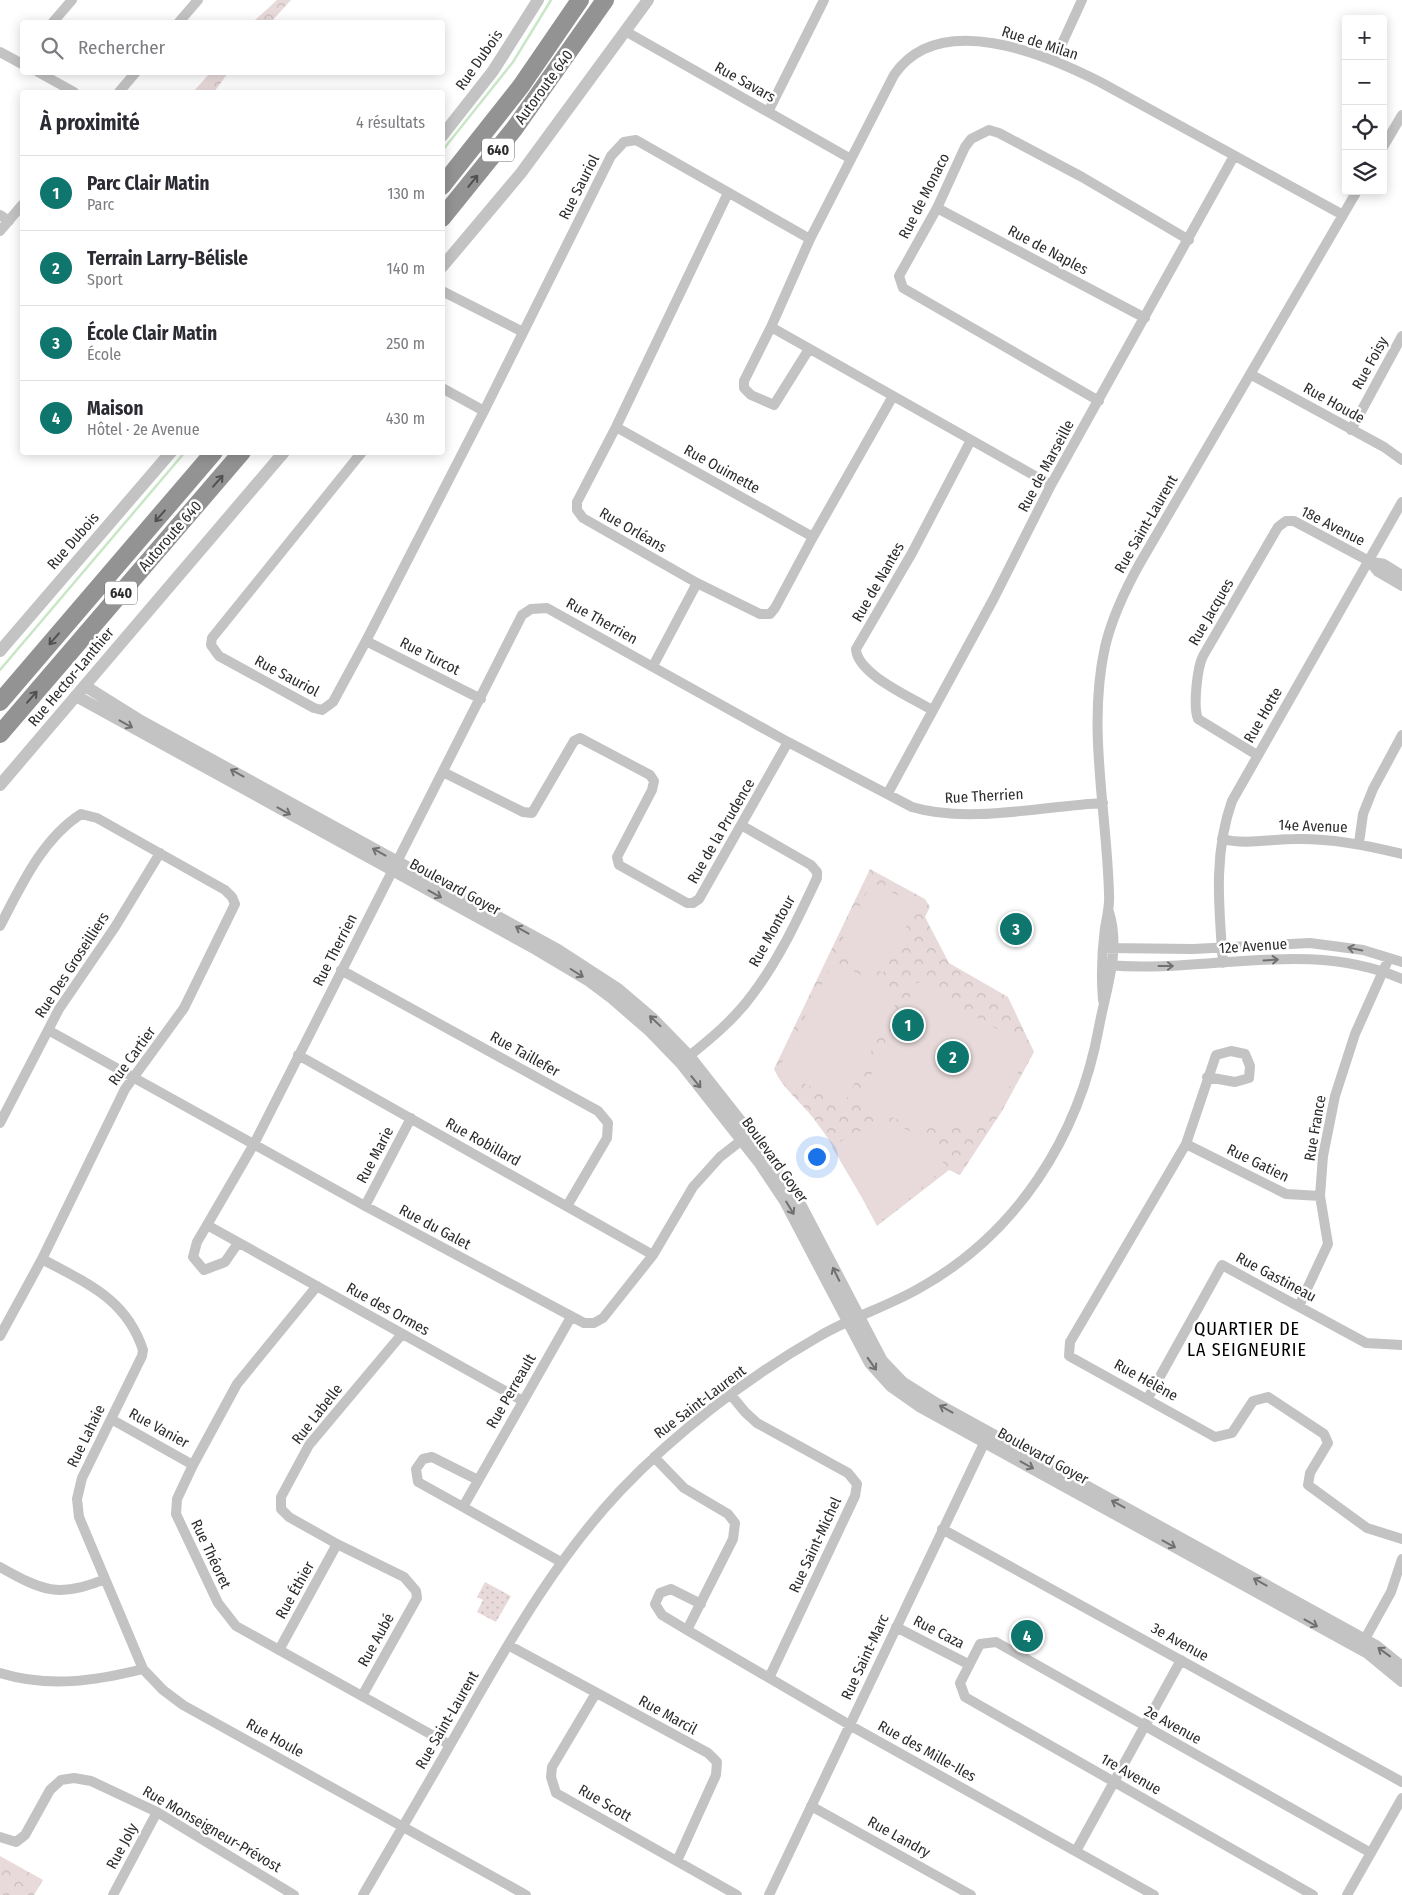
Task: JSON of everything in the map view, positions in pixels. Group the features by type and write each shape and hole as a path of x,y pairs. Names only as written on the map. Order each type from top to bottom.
{"highway":[{"path":"512,97 566,0"},
{"name":"Autoroute 640","path":"445,182 512,97 580,0"},
{"name":"Autoroute 640","path":"445,214 500,148 550,80 604,0"},
{"path":"550,80 613,0"},
{"name":"Autoroute 640","path":"0,702 211,455"},
{"name":"Autoroute 640","path":"0,734 239,455"}],"street":[{"path":"56,20 72,0"},
{"path":"181,20 198,0"},
{"name":"Rue Dubois","path":"445,132 493,71 538,0"},
{"path":"445,264 521,173 648,0"},
{"path":"768,112 824,0"},
{"path":"1054,61 1082,0"},
{"name":"Rue Savars","path":"625,31 852,159"},
{"name":"Rue de Milan","path":"809,349 774,406 751,394 744,388 744,381 771,327 810,239 894,75 906,61 921,51 948,43 982,42 1012,48 1054,61 1100,82 1343,215"},
{"path":"0,52 20,61"},
{"path":"43,75 70,90"},
{"path":"121,90 133,75"},
{"path":"1387,141 1402,115"},
{"name":"Rue de Monaco","path":"1099,401 903,288 899,276 937,208 965,147 971,139 990,130 999,133 1082,177 1189,240"},
{"path":"1392,133 1402,138"},
{"name":"Rue Sauriol","path":"360,455 212,638 211,645 219,656 314,708 322,710 333,702 366,641 484,411 611,156 624,142 636,140 810,239"},
{"name":"Rue de Marseille","path":"888,793 994,598 1051,485 1189,240 1234,156"},
{"name":"Rue Orléans","path":"728,193 616,427 577,502 577,510 583,518 697,583 760,614 770,614 893,396"},
{"name":"Rue Saint-Laurent","path":"363,1895 508,1645 562,1562 612,1499 686,1428 731,1395 817,1337 916,1290 957,1264 988,1238 1024,1199 1048,1166 1076,1110 1088,1073 1103,1003 1101,984 1107,965 1109,948 1105,927 1110,912 1098,699 1104,652 1114,615 1140,563 1355,195"},
{"path":"0,231 5,218 20,207"},
{"name":"Rue de Naples","path":"937,208 1145,318"},
{"path":"445,293 523,332"},
{"path":"771,327 1051,485"},
{"name":"Rue Foisy","path":"1351,430 1402,336"},
{"name":"Rue Houde","path":"1250,374 1384,447 1402,460"},
{"path":"445,390 484,411"},
{"name":"Rue Ouimette","path":"616,427 813,537"},
{"name":"Rue de Nantes","path":"932,710 866,671 856,658 856,649 912,553 972,440"},
{"name":"Rue Dubois","path":"2,646 168,455"},
{"name":"Rue Hector-Lanthier","path":"0,785 281,455"},
{"name":"Rue Hotte","path":"1223,963 1218,875 1222,838 1232,801 1402,502"},
{"name":"18e Avenue","path":"1284,522 1297,522 1369,561 1384,564 1402,575"},
{"name":"Rue Jacques","path":"1257,755 1199,721 1196,711 1199,669 1203,656 1276,531 1284,522"},
{"name":"18e Avenue","path":"1369,561 1378,572 1402,586"},
{"path":"653,666 697,583"},
{"name":"Rue Therrien","path":"254,1144 522,616 531,609 547,608 788,742 912,807 932,813 974,814 1103,803"},
{"name":"Rue Turcot","path":"366,641 481,698"},
{"name":"Boulevard Goyer","path":"84,686 141,721 395,866"},
{"name":"Boulevard Goyer","path":"76,696 592,970 642,1009 800,1204 853,1320 882,1361 902,1382 986,1437 1362,1644 1385,1652 1402,1667"},
{"path":"1359,843 1363,814 1372,790 1402,735"},
{"name":"Rue de la Prudence","path":"443,772 523,812 532,813 574,741 580,738 650,775 654,781 652,790 617,857 618,865 688,903 693,903 699,899 788,742"},
{"path":"0,926 28,873 63,825 81,814 97,818 160,853"},
{"name":"Rue Montour","path":"685,1060 728,1022 752,995 790,934 817,878 817,872 811,865 741,825"},
{"name":"14e Avenue","path":"1222,838 1239,841 1297,838 1359,843 1402,854"},
{"name":"Rue Des Groseilliers","path":"0,1123 59,1009 115,927 160,853"},
{"name":"Rue Cartier","path":"0,1336 42,1259 133,1076 142,1068 184,1008 235,904 232,897 224,890 160,853"},
{"name":"12e Avenue","path":"1109,948 1222,948 1310,943 1346,947 1402,962"},
{"name":"12e Avenue","path":"1107,965 1223,963 1313,958 1338,961 1383,972 1402,979"},
{"name":"Rue France","path":"1299,1306 1328,1244 1320,1196 1323,1156 1335,1096 1355,1034 1389,958"},
{"name":"Rue Taillefer","path":"341,970 598,1111 608,1123 607,1138 567,1206"},
{"name":"Rue du Galet","path":"48,1030 365,1206 584,1324 594,1323 603,1318 654,1255 693,1187 720,1157 746,1137"},
{"name":"Rue Robillard","path":"298,1055 654,1255"},
{"name":"Rue Hélène","path":"1207,1077 1186,1144 1070,1342 1069,1356 1215,1436 1232,1433 1253,1401 1268,1396 1324,1434 1328,1443 1310,1473 1308,1485 1367,1528 1402,1539"},
{"name":"Rue Marie","path":"365,1206 411,1118"},
{"path":"238,1243 225,1262 204,1270 193,1257 197,1242 254,1144"},
{"name":"Rue Gatien","path":"1186,1144 1286,1194 1320,1196"},
{"name":"Rue des Ormes","path":"207,1225 523,1401"},
{"name":"Rue Lahaie","path":"42,1259 109,1297 126,1316 140,1341 142,1356 82,1478 77,1499 79,1517 144,1668"},
{"name":"Rue Gastineau","path":"1148,1398 1222,1264 1366,1343 1402,1345"},
{"name":"Rue Théoret","path":"317,1286 238,1384 193,1464 177,1499 176,1514 218,1604 236,1626 450,1745"},
{"name":"Rue Perreault","path":"463,1508 571,1317"},
{"name":"Rue Labelle","path":"402,1334 309,1445 281,1497 282,1509 289,1516 337,1544 404,1577 416,1591 417,1598"},
{"name":"Rue Saint-Michel","path":"731,1395 757,1424 848,1473 857,1484 855,1496 769,1678"},
{"name":"Rue Vanier","path":"111,1418 193,1464"},
{"name":"Rue Saint-Marc","path":"769,1895 986,1437"},
{"path":"478,1480 432,1457 423,1459 416,1469 418,1482 562,1562"},
{"path":"654,1457 678,1483 728,1514 735,1523 733,1539 687,1630"},
{"name":"3e Avenue","path":"942,1529 1402,1782"},
{"name":"Rue Éthier","path":"279,1650 337,1544"},
{"path":"1362,1644 1391,1592 1402,1559"},
{"path":"0,1567 33,1586 46,1589 73,1589 105,1579"},
{"name":"Rue des Mille-Iles","path":"700,1604 671,1589 663,1591 657,1596 655,1604 658,1612 769,1678 1154,1895"},
{"name":"Rue Aubé","path":"362,1696 417,1598"},
{"name":"Rue Caza","path":"896,1627 968,1664"},
{"name":"2e Avenue","path":"968,1664 980,1644 996,1642 1144,1727 1371,1853"},
{"name":"Boulevard Goyer","path":"1362,1644 1402,1681"},
{"name":"Rue Marcil","path":"508,1645 708,1753 717,1762 716,1775 677,1861"},
{"path":"1076,1851 1181,1660"},
{"name":"1re Avenue","path":"968,1664 960,1683 965,1697 1313,1895"},
{"path":"0,1672 19,1678 54,1683 100,1680 144,1668"},
{"name":"Rue Houle","path":"144,1668 163,1690 183,1705 526,1895"},
{"name":"Rue Scott","path":"596,1694 552,1767 551,1778 556,1793 737,1895"},
{"name":"Rue Monseigneur-Prévost","path":"0,1838 16,1842 25,1835 50,1790 61,1780 74,1778 91,1781 157,1812 294,1895"},
{"path":"1347,1895 1402,1798"},
{"name":"Rue Landry","path":"811,1806 971,1895"},
{"name":"Rue Joly","path":"113,1895 157,1812"}],"green space":[{"path":"277,0 291,0 273,20 255,20"},
{"path":"208,75 227,75 215,90 195,90"},
{"path":"870,869 925,899 930,907 925,917 949,963 1008,997 1034,1052 1002,1111 960,1175 949,1170 877,1226 832,1145 814,1119 777,1076 774,1069"},
{"path":"872,882 917,905 883,973 837,950"},
{"path":"834,961 900,995 844,1104 778,1070"},
{"path":"928,980 931,992 1031,1048 1019,1071 993,1107 978,1119 960,1126 941,1129 918,1126 891,1117 888,1121 857,1103 914,989 913,984"},
{"path":"874,1125 887,1125 908,1130 924,1141 946,1166 897,1209 877,1223 832,1147 851,1135"},
{"path":"485,1582 511,1596 496,1622 477,1612 483,1600 477,1597"},
{"path":"0,1856 43,1880 34,1895 0,1895"}],"waterway":[{"path":"445,147 513,62 551,0"},
{"path":"0,670 182,455"}],"place":[{"name":"École Clair Matin","path":"1016,929"},
{"name":"Parc Clair Matin","path":"908,1025"},
{"name":"Terrain Larry-Bélisle","path":"953,1057"},
{"name":"Maison","path":"1027,1636"}],"district":[{"name":"QUARTIER DE LA SEIGNEURIE","path":"1247,1339"}]}
